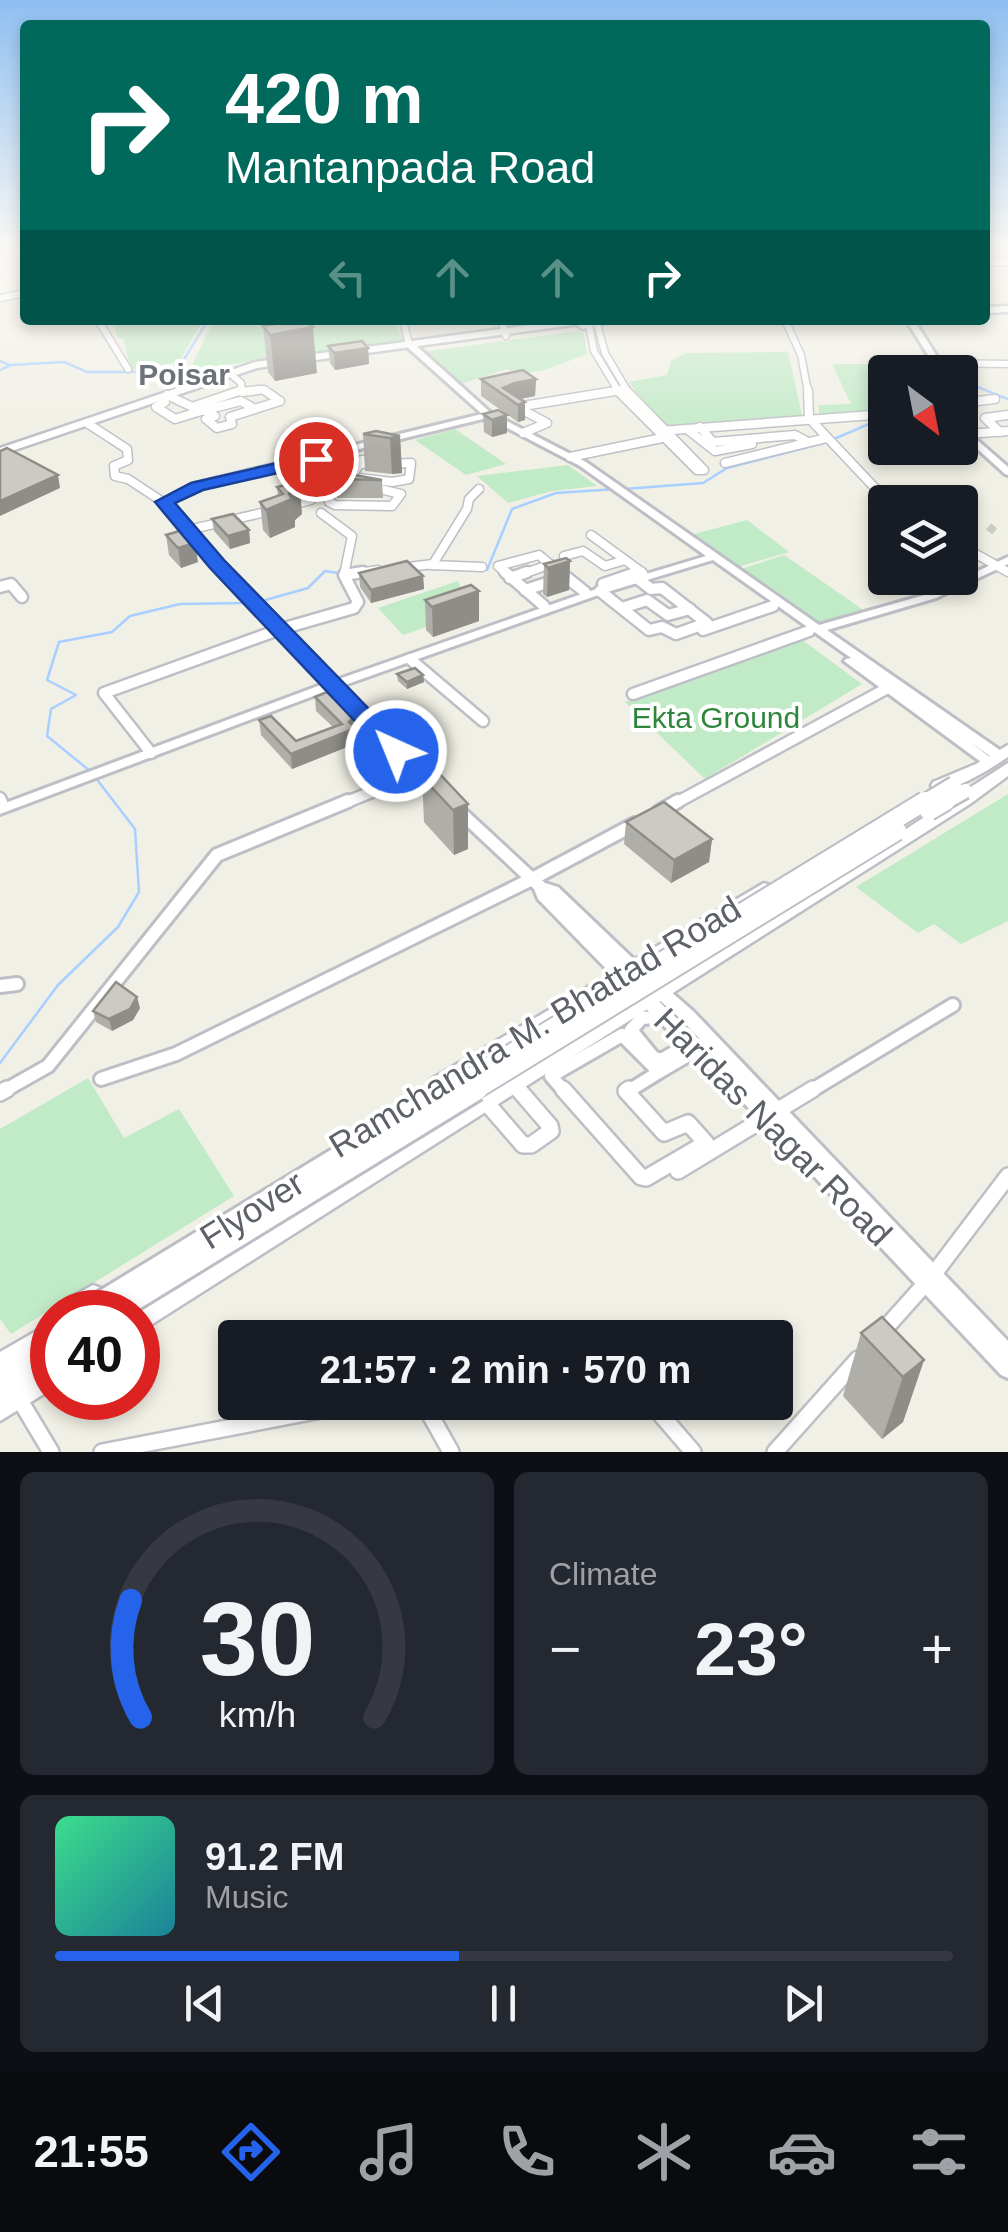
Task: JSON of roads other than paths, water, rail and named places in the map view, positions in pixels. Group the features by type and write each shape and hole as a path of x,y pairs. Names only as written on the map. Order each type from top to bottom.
{"main road":[{"path":"0,455 199,384 263,366 550,325"},
{"path":"199,384 263,366"},
{"name":"Flyover","path":"149,1290 997,763"},
{"name":"Ramchandra M. Bhattad Road","path":"103,1290 936,787 997,763"},
{"name":"Ramchandra M. Bhattad Road","path":"160,1306 484,1100 657,1004 964,800 997,763"},
{"name":"Flyover","path":"123,1290 959,788"},
{"path":"0,1353 30,1335"},
{"path":"0,1365 30,1347"},
{"path":"6,1396 30,1372"},
{"path":"6,1396 30,1385"}],"street":[{"path":"101,325 128,370"},
{"path":"403,325 409,346 488,415 570,457 575,465 814,630 997,763"},
{"path":"597,325 596,340 603,360 624,390 661,434 697,470 704,470 661,434"},
{"path":"787,325 802,360 810,396 810,418 877,485"},
{"path":"913,325 932,355"},
{"path":"978,364 1008,364"},
{"path":"233,376 258,408"},
{"path":"242,392 199,412 186,418 176,420 156,406 166,398 199,412 215,416 206,421 217,428 232,424 230,417 280,401 263,390 242,392"},
{"path":"524,433 547,423 517,408 624,390"},
{"path":"199,412 241,401 258,408"},
{"path":"978,402 1008,404"},
{"path":"570,457 686,429 868,414"},
{"path":"84,424 127,448 128,460 114,466 114,476 164,502 198,486 310,465 488,415"},
{"path":"1004,432 985,418 1008,416"},
{"path":"700,427 710,442 795,435 808,442"},
{"path":"686,429 715,450 754,444"},
{"path":"978,431 1004,432"},
{"path":"725,463 826,438"},
{"path":"978,445 1008,472"},
{"path":"364,447 388,464 412,463 409,480 351,477 359,465 376,458"},
{"path":"310,465 335,468 376,458"},
{"path":"310,465 336,473 348,484 401,494 392,506 336,505 329,502 330,490 318,488 310,476 310,465"},
{"path":"430,565 479,489"},
{"path":"188,530 311,500"},
{"name":"Haridas Nagar Road","path":"164,502 446,803 485,842 536,883 543,896 772,1114"},
{"path":"148,751 104,693 358,605 344,575 352,536 321,513"},
{"path":"544,606 498,566 533,555 566,577 598,588 650,630 662,628 672,634 707,623 662,588 651,589 625,560 591,535"},
{"path":"564,556 583,551 605,566 625,560"},
{"path":"978,554 1004,566"},
{"path":"0,803 544,606 709,556"},
{"path":"709,556 773,606 814,630"},
{"path":"510,578 551,564"},
{"path":"344,575 430,565 482,568"},
{"path":"633,694 814,630 932,596 1004,566"},
{"path":"525,590 566,577"},
{"path":"0,587 11,584 22,597"},
{"path":"598,588 652,640"},
{"path":"330,682 410,659 598,588"},
{"path":"622,608 647,600 668,615 690,609"},
{"path":"676,639 773,606"},
{"path":"410,659 484,720"},
{"path":"101,1079 176,1054 536,883 891,686"},
{"path":"0,1093 48,1066 218,855 418,772"},
{"path":"0,986 16,984"},
{"path":"657,1004 634,1022 631,1030 653,1056 661,1060 696,1045"},
{"name":"Haridas Nagar Road","path":"657,1004 772,1114 1008,1356"},
{"path":"678,1171 953,1005"},
{"path":"659,1072 622,1035 551,1076 641,1178 646,1178 706,1143 688,1123 664,1134 626,1091 659,1072 696,1045"},
{"path":"484,1100 522,1145 531,1145 551,1131 550,1126 513,1083"},
{"path":"776,1452 929,1278 1008,1176"},
{"name":"Haridas Nagar Road","path":"929,1278 1008,1368"},
{"path":"6,1396 51,1452"},
{"path":"102,1452 134,1449 256,1420"},
{"path":"433,1420 451,1452"},
{"path":"666,1420 694,1452"}],"waterway":[{"path":"0,370 11,365 64,362 87,372 143,372 180,366 205,325"},
{"path":"0,361 9,365"},
{"path":"978,387 1008,399"},
{"path":"834,439 868,424"},
{"path":"624,489 703,483 727,468 824,443"},
{"path":"482,569 487,570 512,509 556,493 616,489"},
{"path":"422,569 439,569"},
{"path":"262,601 308,588 325,571 338,573"},
{"path":"90,771 47,736 51,709 76,695 47,680 59,642 112,632 130,616 180,604 246,603"},
{"path":"0,1063 58,985 118,927 139,892 135,829 95,777"}],"tunnel":[{"path":"989,532 995,525"}],"district":[{"name":"Poisar","path":"184,375"}],"park label":[{"name":"Ekta Ground","path":"716,718"}]}
